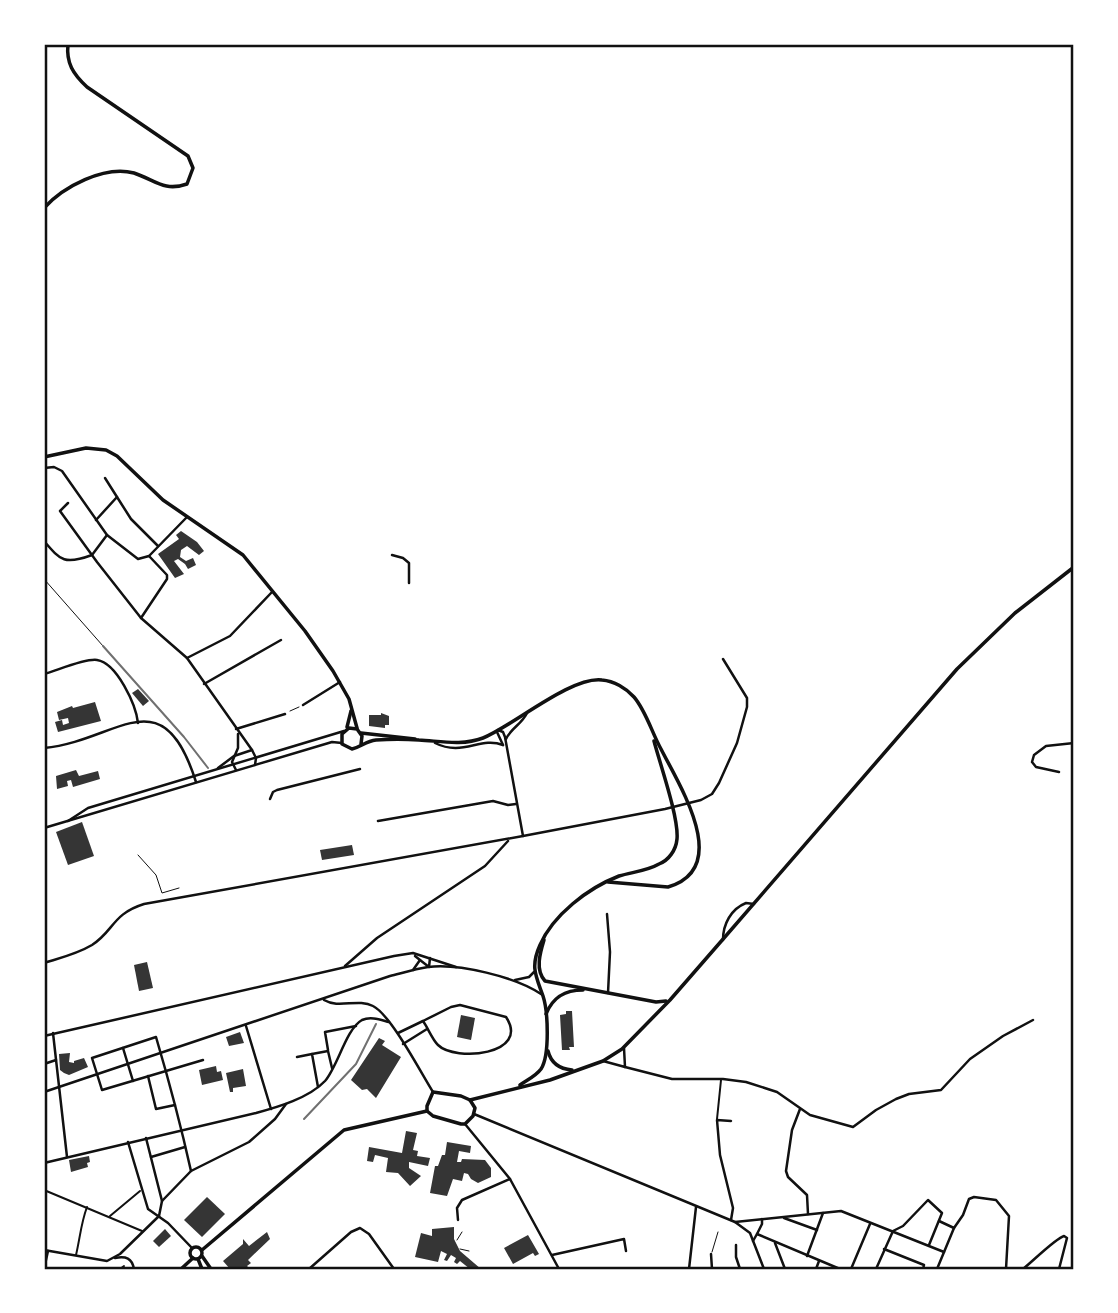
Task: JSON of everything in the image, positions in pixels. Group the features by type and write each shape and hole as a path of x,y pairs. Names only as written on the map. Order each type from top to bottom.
{"main road":[{"path":"44,208 71,185 101,175 132,173 170,188 187,184 193,168 188,156 75,76 68,64 68,44"},
{"path":"44,457 86,448 106,450 117,456 163,500 243,555 305,632 340,682 359,731 361,744"},
{"path":"470,1100 550,1080 603,1061 624,1046 670,1000 723,940 957,669 1015,613 1074,567"},
{"path":"345,730 368,735 463,742 484,737 582,683 601,680 614,683 632,695 652,732 693,815 699,835 699,855 690,873 677,884 668,887 608,882"},
{"path":"351,709 341,736 342,744 352,749 372,740 416,739"},
{"path":"518,1087 541,1068 545,1061 545,1017 542,995 534,972 536,955 546,935 564,912 593,889 617,877 659,865 672,854 677,841 675,819 652,732"},
{"path":"546,935 539,973 551,983 661,1003 670,1000"},
{"path":"545,1017 550,1006 564,992 589,989"},
{"path":"649,1000 654,1007 652,1018"},
{"path":"546,1042 549,1056 554,1063 564,1069 576,1070"},
{"path":"433,1092 461,1096 470,1100 475,1108 474,1114 465,1125 433,1116 427,1111 433,1092"},
{"path":"181,1269 198,1258 202,1250 344,1130 427,1111"},
{"path":"202,1250 192,1248 190,1253 211,1269"},
{"path":"198,1258 202,1269"}],"street":[{"path":"44,468 54,467 62,471 107,535 138,559 149,556 187,517"},
{"path":"105,478 131,520 158,546"},
{"path":"96,520 117,497"},
{"path":"68,503 60,511 141,618 187,658 252,750 256,758 254,765"},
{"path":"44,541 61,559 92,555 107,535"},
{"path":"392,555 409,563 409,583"},
{"path":"141,618 167,579 167,575 149,556"},
{"path":"187,658 230,636 272,592"},
{"path":"204,684 281,640"},
{"path":"44,962 92,945 120,915 144,904 694,803 712,794 719,783 737,743 747,708 747,698 723,659"},
{"path":"44,674 92,660 104,662 133,700 138,723"},
{"path":"303,705 340,682"},
{"path":"504,744 510,732 524,720 527,713"},
{"path":"237,730 285,714"},
{"path":"44,748 138,723 155,722 165,726 186,753 196,782"},
{"path":"236,770 233,765 238,748 237,730"},
{"path":"65,822 88,808 345,730"},
{"path":"498,730 503,732 523,836"},
{"path":"432,741 457,749 492,741 504,744"},
{"path":"44,828 332,742 342,744"},
{"path":"1059,772 1036,766 1032,762 1034,755 1046,746 1074,743"},
{"path":"216,770 234,756 252,750"},
{"path":"270,799 272,792 277,790 360,769"},
{"path":"378,821 493,801 516,804"},
{"path":"343,967 377,938 485,866 512,838 520,824"},
{"path":"723,940 724,926 735,910 746,903 754,904"},
{"path":"607,915 610,952 608,993"},
{"path":"413,953 429,967"},
{"path":"44,1036 413,953 459,968 515,980 542,995"},
{"path":"429,967 430,958"},
{"path":"412,971 420,960"},
{"path":"44,1092 412,971 429,967 459,968"},
{"path":"515,980 529,977 534,972"},
{"path":"324,1000 336,1004 373,1005 389,1022 433,1092"},
{"path":"396,1034 451,1007 460,1006 506,1017 509,1022 509,1037 501,1049 463,1054 438,1045 423,1021"},
{"path":"44,1163 271,1109 286,1103 318,1087 332,1070 356,1026 363,1020 369,1018 389,1022"},
{"path":"603,1061 672,1079 736,1080 768,1088 817,1118 856,1126 896,1099 909,1094 942,1090 970,1059 1032,1020"},
{"path":"246,1026 271,1109"},
{"path":"332,1070 325,1032 356,1026"},
{"path":"403,1044 428,1028"},
{"path":"53,1033 67,1157"},
{"path":"191,1171 182,1130 166,1071 156,1037 92,1058 102,1090 148,1076 166,1071 203,1060"},
{"path":"624,1046 625,1067"},
{"path":"123,1048 133,1081"},
{"path":"297,1057 328,1051"},
{"path":"312,1054 318,1087"},
{"path":"44,1064 56,1060"},
{"path":"148,1076 156,1109 175,1105"},
{"path":"721,1079 717,1120 733,1221"},
{"path":"162,1201 191,1171 248,1142 275,1119 286,1103"},
{"path":"800,1109 792,1130 786,1171 788,1177 807,1195 808,1214"},
{"path":"474,1114 733,1221 746,1228 764,1269"},
{"path":"717,1120 730,1121"},
{"path":"465,1125 510,1179 559,1269"},
{"path":"112,1259 159,1216 162,1201 146,1138"},
{"path":"128,1142 148,1209 192,1248"},
{"path":"151,1157 186,1147"},
{"path":"458,1220 457,1208 462,1200 510,1179"},
{"path":"44,1190 143,1231"},
{"path":"110,1216 141,1190"},
{"path":"876,1269 893,1231 903,1226 928,1199 942,1213 929,1245"},
{"path":"937,1269 969,1199 990,1199 999,1202 1009,1216 1006,1269"},
{"path":"75,1256 80,1238 79,1229 87,1207"},
{"path":"689,1269 696,1207"},
{"path":"733,1221 841,1211 944,1252"},
{"path":"807,1256 823,1212"},
{"path":"782,1217 817,1230"},
{"path":"753,1241 762,1219"},
{"path":"939,1221 954,1228"},
{"path":"851,1269 871,1222"},
{"path":"309,1269 359,1228 364,1229 394,1269"},
{"path":"757,1234 840,1269"},
{"path":"1023,1269 1064,1236 1067,1238 1067,1245 1059,1269"},
{"path":"552,1255 624,1239 626,1251"},
{"path":"774,1241 785,1269"},
{"path":"736,1245 740,1269"},
{"path":"884,1249 924,1267"},
{"path":"44,1269 46,1250 103,1261 124,1256 129,1258 134,1269"},
{"path":"711,1254 712,1269"},
{"path":"816,1269 819,1261"},
{"path":"120,1269 124,1266"}],"lane":[{"path":"44,579 103,646"},
{"path":"138,855 156,875 162,893 179,888"},
{"path":"711,1254 718,1232"}],"path":[{"path":"285,714 303,705"},
{"path":"457,1240 463,1232"},
{"path":"460,1249 469,1251"}],"building":[{"path":"181,531 197,542 204,551 199,555 187,546 181,550 180,557 186,561 193,558 196,565 188,569 178,559 174,561 184,574 175,578 158,554 179,539 176,535"},
{"path":"138,689 149,701 143,706 132,693"},
{"path":"95,702 101,721 58,732 55,722 62,720 63,725 69,723 68,718 59,720 57,712"},
{"path":"381,713 389,716 389,725 385,725 385,728 369,726 369,715"},
{"path":"76,770 79,776 98,771 100,779 73,787 71,780 67,781 68,786 57,789 56,776"},
{"path":"82,822 94,856 68,865 56,832"},
{"path":"352,845 354,855 322,860 320,850"},
{"path":"147,962 153,988 139,991 134,965"},
{"path":"566,1011 572,1011 574,1047 562,1050 560,1015 566,1014"},
{"path":"461,1015 475,1018 471,1040 457,1037"},
{"path":"240,1032 244,1043 229,1046 226,1037"},
{"path":"379,1038 385,1041 382,1045 401,1057 376,1098 351,1080"},
{"path":"70,1053 69,1062 74,1063 84,1058 88,1067 69,1075 60,1070 59,1054"},
{"path":"216,1066 217,1072 221,1071 223,1080 202,1085 199,1070"},
{"path":"243,1069 246,1086 233,1088 233,1092 230,1092 226,1073"},
{"path":"406,1131 417,1133 413,1150 418,1151 417,1156 430,1158 428,1166 409,1162 409,1168 421,1176 410,1186 398,1173 386,1172 388,1158 375,1155 373,1162 367,1161 369,1147 402,1153"},
{"path":"447,1142 471,1146 470,1153 459,1151 457,1162 462,1159 485,1160 491,1168 491,1177 478,1183 464,1173 462,1181 453,1179 447,1196 430,1193 435,1166 438,1166 442,1155 445,1155"},
{"path":"89,1156 88,1167 71,1172 69,1160"},
{"path":"207,1197 225,1214 202,1237 184,1220"},
{"path":"454,1227 454,1239 460,1251 481,1269 470,1269 460,1261 457,1264 454,1262 456,1258 451,1255 447,1261 444,1260 447,1254 441,1251 438,1262 415,1257 421,1233 432,1236 432,1229"},
{"path":"165,1229 171,1236 159,1247 153,1241"},
{"path":"267,1232 270,1239 248,1260 251,1263 247,1266 250,1269 230,1269 223,1261 243,1244 243,1239 249,1246"},
{"path":"528,1235 539,1254 535,1256 533,1253 513,1264 504,1248"}],"railway":[{"path":"103,646 208,768"},
{"path":"304,1119 356,1064 376,1024"}]}
